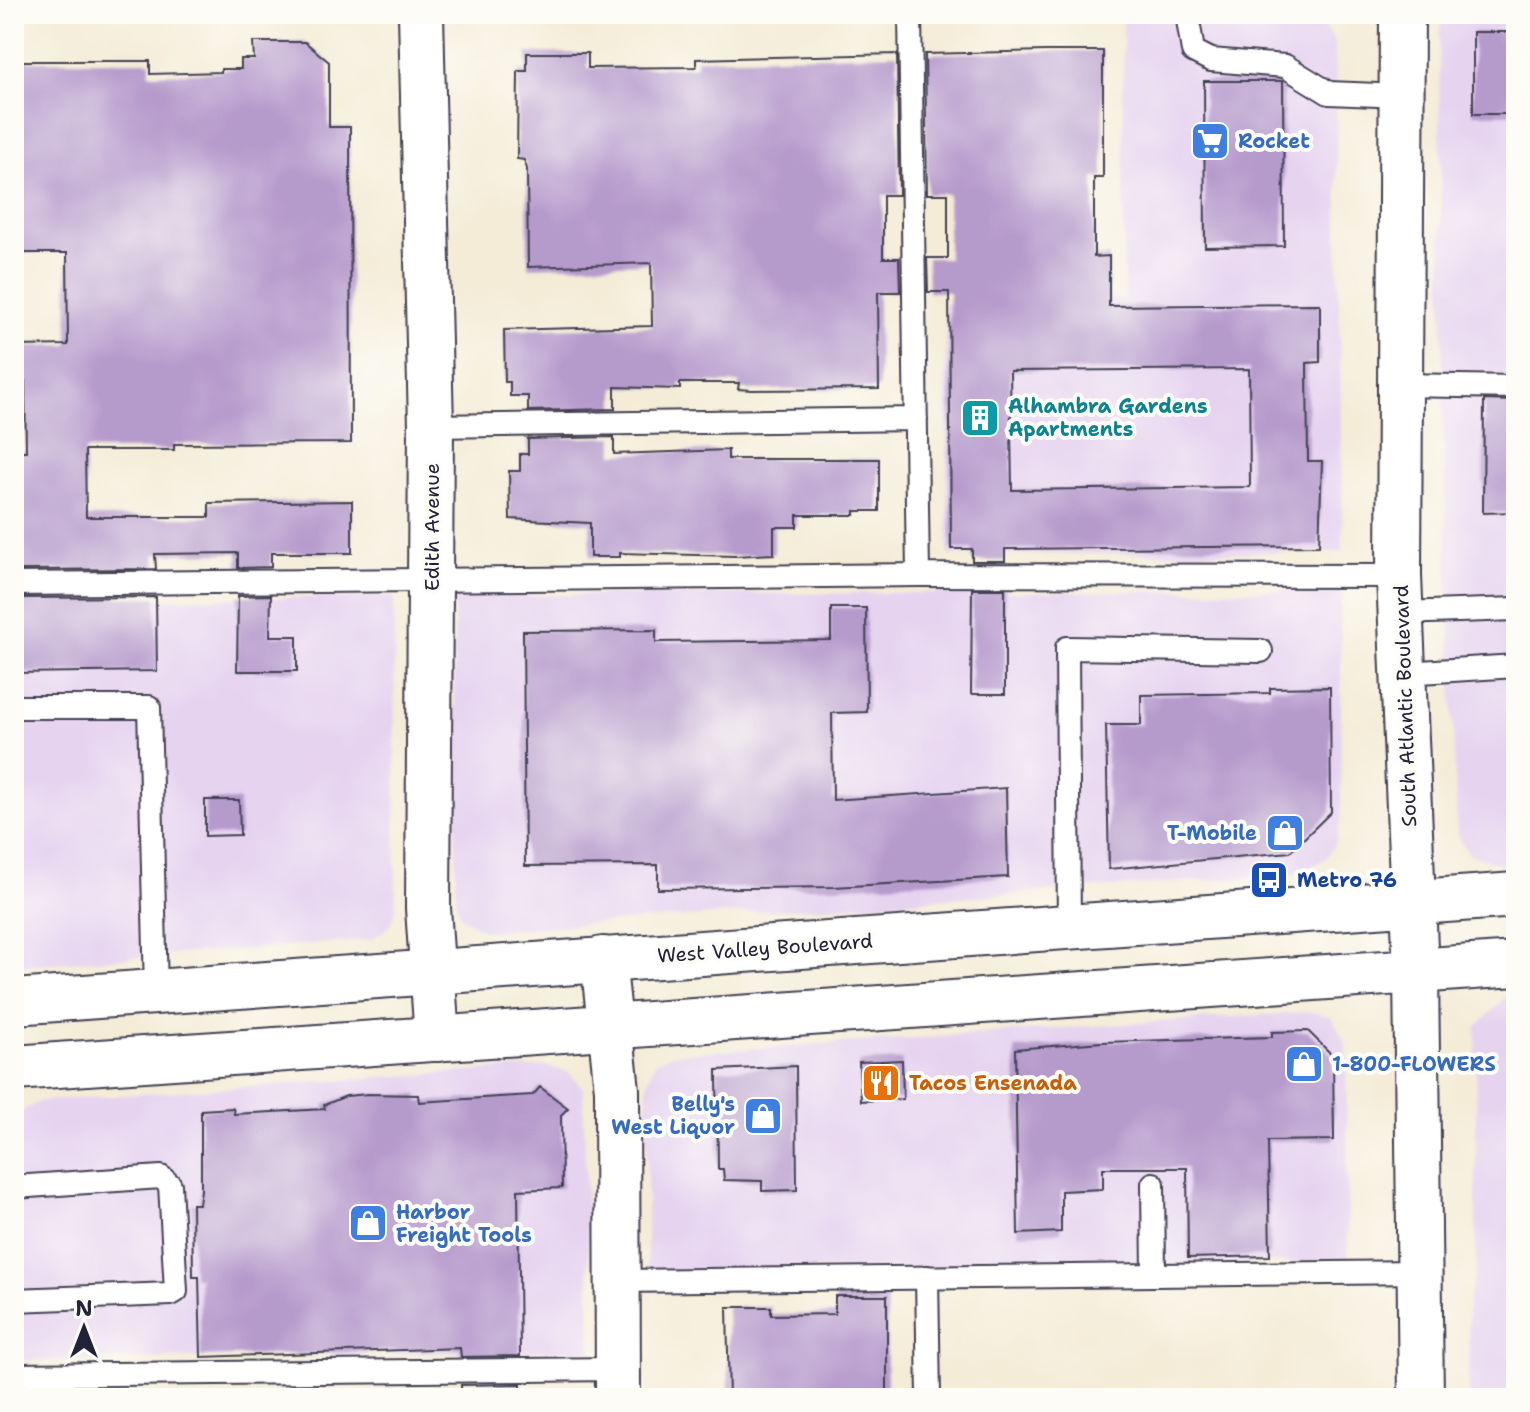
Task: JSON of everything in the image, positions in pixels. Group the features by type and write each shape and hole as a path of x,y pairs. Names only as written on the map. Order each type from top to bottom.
{"main road":[{"name":"Edith Avenue","path":"421,14 433,581 428,908 437,1039"},
{"name":"South Atlantic Boulevard","path":"1402,14 1400,594 1416,971 1422,1272 1421,1398"},
{"name":"West Valley Boulevard","path":"14,1002 1516,895"},
{"path":"603,959 617,1090 618,1384"},
{"path":"14,1068 1516,964"}],"lane":[{"path":"910,14 918,575"},
{"path":"1187,14 1193,51 1211,60 1285,66 1329,93 1402,96"},
{"path":"1400,385 1516,387"},
{"path":"431,426 916,419"},
{"path":"14,584 918,575 1400,594 1516,609"},
{"path":"1069,926 1067,648 1261,651"},
{"path":"1404,673 1516,666"},
{"path":"14,707 149,707 156,992"},
{"path":"14,1187 161,1177 170,1185 176,1291 171,1294 14,1300"},
{"path":"1153,1184 1154,1275"},
{"path":"617,1281 1422,1272"},
{"path":"927,1277 929,1398"},
{"path":"14,1375 618,1384"}],"shaded area":[{"path":"1123,14 1310,14 1320,17 1335,43 1343,552 948,555 945,303 1124,299"},
{"path":"1450,14 1516,14 1516,864 1501,865 1469,854 1457,835 1444,461 1439,36 1442,21"},
{"path":"1341,590 1341,820 1336,842 1325,859 1296,874 485,931 462,918 456,905 454,596"},
{"path":"394,597 396,909 390,926 370,940 14,966 14,600"},
{"path":"1506,997 1516,997 1516,1398 1469,1398 1468,1304 1476,1268 1476,1027"},
{"path":"1311,1012 1331,1017 1346,1043 1348,1261 647,1272 647,1083 655,1062 672,1054"},
{"path":"545,1066 569,1072 583,1088 591,1350 14,1361 14,1122 25,1109 41,1101"}],"building":[{"path":"1473,32 1516,32 1516,114 1473,114"},
{"path":"253,42 305,42 329,62 329,127 350,127 351,443 174,444 174,450 85,450 86,517 209,517 209,503 352,501 352,553 271,553 271,567 238,568 238,553 155,554 156,569 14,570 14,451 26,451 25,381 14,381 14,346 68,345 67,253 14,253 14,61 150,61 150,74 221,72 221,69 241,69 241,59 254,59"},
{"path":"1103,51 1103,178 1094,178 1094,257 1109,256 1109,306 1320,304 1320,362 1307,363 1308,461 1322,461 1319,546 1005,549 1005,561 972,561 972,549 951,549 949,292 928,292 927,258 948,258 948,194 927,194 925,54","holes":["1249,369 1250,487 1012,490 1010,371"]},
{"path":"527,53 588,53 588,68 696,67 696,59 897,54 899,195 883,195 883,258 899,258 900,292 878,292 879,389 752,390 738,389 739,383 680,383 680,389 615,387 615,409 528,411 528,396 510,396 510,382 505,382 504,330 652,326 651,263 528,267 527,169 524,160 517,159 518,71 527,71"},
{"path":"1204,81 1283,81 1284,246 1205,247"},
{"path":"1484,400 1516,401 1516,512 1483,513"},
{"path":"614,437 614,454 728,450 728,459 879,459 879,511 855,511 855,515 797,515 797,527 774,527 774,554 735,556 620,553 620,557 590,557 590,523 510,519 509,471 520,471 520,454 528,454 528,439"},
{"path":"972,589 1005,589 1005,694 971,694"},
{"path":"271,595 270,636 297,636 297,671 237,671 238,596"},
{"path":"156,597 157,671 14,673 14,598"},
{"path":"831,608 866,608 867,712 832,713 833,800 1006,788 1008,877 834,887 658,889 658,865 525,866 523,631 656,630 656,642 831,640"},
{"path":"1330,687 1331,812 1290,852 1109,869 1106,725 1141,725 1141,695 1270,693 1270,688"},
{"path":"205,800 239,800 240,835 205,836"},
{"path":"1308,1031 1333,1056 1334,1140 1268,1141 1270,1256 1188,1258 1187,1168 1103,1168 1103,1189 1061,1191 1061,1232 1018,1234 1015,1049 1102,1042 1272,1037 1272,1032"},
{"path":"902,1060 903,1099 861,1101 859,1062"},
{"path":"796,1066 797,1190 762,1191 762,1181 724,1180 723,1169 718,1169 717,1070"},
{"path":"540,1087 568,1108 561,1115 562,1188 518,1190 520,1356 461,1357 460,1348 201,1357 199,1277 193,1277 192,1204 199,1204 201,1190 201,1110 233,1108 234,1114 325,1109 324,1105 346,1096 368,1094 418,1095 419,1102 533,1095"},
{"path":"835,1296 887,1296 887,1398 729,1398 727,1307 771,1307 771,1315 835,1314"},
{"path":"521,1384 521,1398 461,1398 461,1385"}],"place":[{"name":"Rocket","path":"1210,141"},
{"name":"Alhambra Gardens Apartments","path":"980,418"},
{"name":"T-Mobile","path":"1285,833"},
{"name":"Metro 76","path":"1269,880"},
{"name":"1-800-FLOWERS","path":"1304,1064"},
{"name":"Tacos Ensenada","path":"881,1083"},
{"name":"Belly's West Liquor","path":"763,1116"},
{"name":"Harbor Freight Tools","path":"368,1223"}]}
